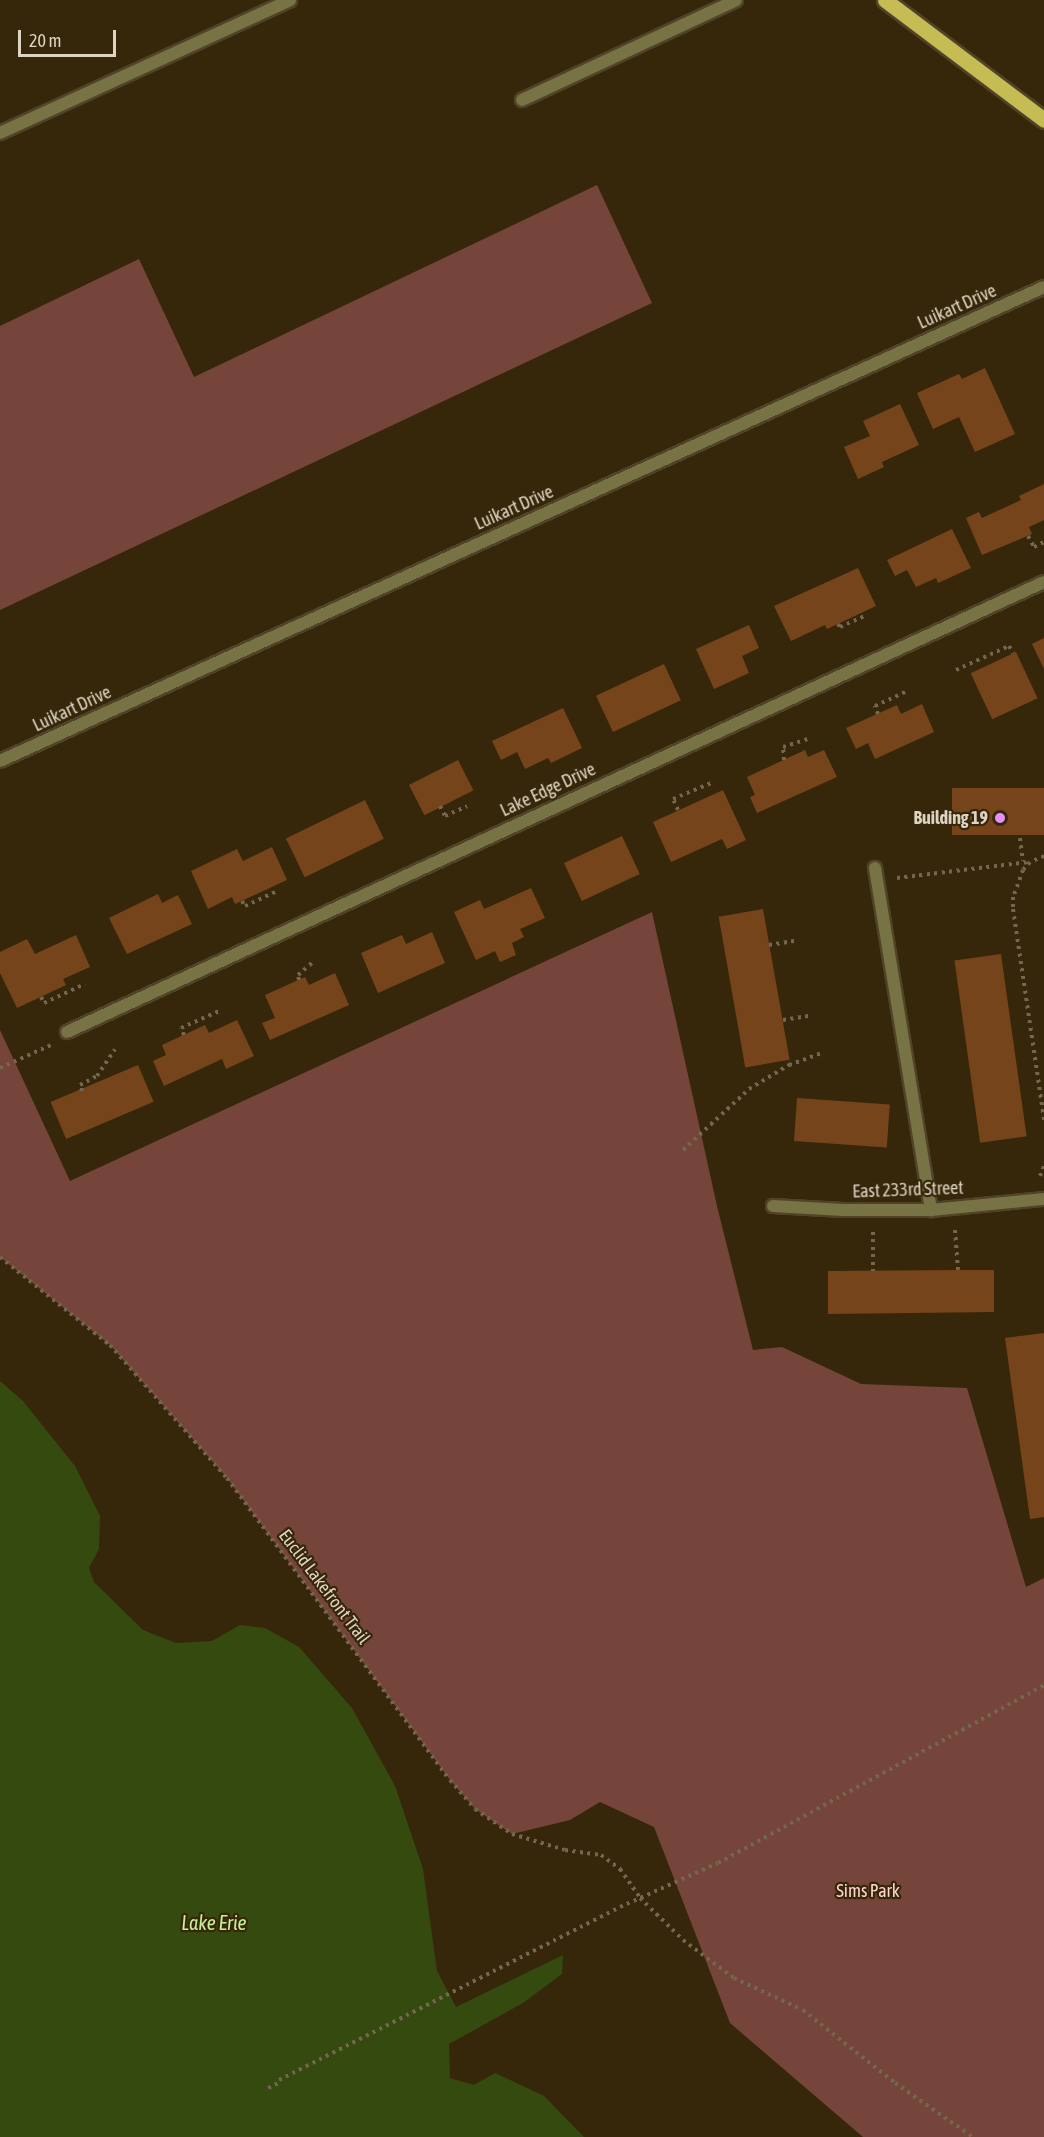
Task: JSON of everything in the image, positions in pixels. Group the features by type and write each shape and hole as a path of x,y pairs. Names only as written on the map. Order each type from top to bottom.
{"main road":[{"path":"885,0 1044,120"}],"street":[{"path":"0,133 290,0"},
{"path":"522,100 736,0"},
{"name":"Luikart Drive","path":"0,761 1044,287"},
{"name":"Lake Edge Drive","path":"67,1032 1044,582"},
{"path":"876,874 931,1210"},
{"name":"East 233rd Street","path":"773,1206 843,1210 931,1210 1044,1199"}],"path":[{"path":"1028,536 1034,547 1044,542"},
{"path":"838,624 840,627 867,615"},
{"path":"956,670 1010,646 1013,653"},
{"path":"878,714 874,706 907,691"},
{"path":"784,760 783,747 810,738"},
{"path":"678,810 673,799 711,783"},
{"path":"440,806 445,816 467,806"},
{"path":"1020,838 1023,861"},
{"path":"876,874 1030,862 1044,856"},
{"path":"1030,862 1017,883 1013,909 1044,1120"},
{"path":"242,901 244,906 277,891"},
{"path":"769,945 799,940"},
{"path":"299,980 298,975 314,961"},
{"path":"41,997 44,1003 85,984"},
{"path":"184,1035 181,1028 219,1011"},
{"path":"783,1020 813,1015"},
{"path":"0,1068 63,1040 67,1032"},
{"path":"82,1091 80,1084 97,1076 115,1049"},
{"path":"683,1150 749,1089 789,1065 820,1054"},
{"path":"1039,1179 1044,1166"},
{"path":"955,1230 958,1270"},
{"path":"873,1231 873,1271"},
{"name":"Euclid Lakefront Trail","path":"0,1257 110,1346 227,1478 450,1780 475,1809 512,1834 565,1850 601,1855 620,1869 640,1898 683,1940 734,1978 803,2010 895,2083 974,2137"},
{"path":"279,2080 620,1907 718,1863 1044,1684"},
{"path":"268,2088 620,1907"}],"green space":[{"path":"597,185 652,303 0,610 0,326 139,259 194,377"},
{"name":"Sims Park","path":"652,912 717,1206 753,1350 782,1347 861,1384 967,1388 1026,1587 1044,1578 1044,2137 863,2137 730,2023 654,1827 600,1802 570,1820 512,1834 475,1809 450,1780 227,1478 110,1345 0,1257 0,1030 70,1181"}],"water":[{"name":"Lake Erie","path":"0,1381 23,1401 75,1466 100,1516 99,1549 89,1568 94,1582 143,1630 176,1643 212,1641 240,1625 265,1628 299,1647 352,1708 395,1786 423,1869 437,1971 456,2007 563,1955 562,1974 523,2003 449,2044 450,2078 474,2085 495,2073 544,2096 584,2137 0,2137"}],"building":[{"path":"985,368 1015,434 975,452 959,417 933,429 917,393 959,374 962,379"},
{"path":"900,404 919,445 882,462 884,467 858,479 844,447 870,436 863,421"},
{"path":"1044,484 1044,520 1029,527 1032,534 982,555 966,518 979,512 982,518 1021,500 1019,496"},
{"path":"952,529 971,568 938,583 936,578 916,587 907,570 895,576 887,560"},
{"path":"858,568 876,606 827,629 825,625 791,641 774,606"},
{"path":"749,625 759,648 742,656 749,673 714,689 696,649"},
{"path":"1044,638 1044,669 1032,644"},
{"path":"1016,652 1038,698 992,719 971,673"},
{"path":"664,664 681,700 613,732 596,696"},
{"path":"922,704 934,732 875,759 868,743 856,749 846,728 897,705 901,714"},
{"path":"563,708 582,748 551,763 548,758 525,769 517,752 501,760 492,741"},
{"path":"805,750 808,757 824,750 837,777 757,813 750,797 755,795 747,777"},
{"path":"458,760 473,790 424,815 409,785"},
{"name":"Building 19","path":"952,788 1044,788 1044,835 952,835"},
{"path":"723,790 746,840 727,849 722,839 671,862 653,822"},
{"path":"365,800 384,839 305,877 286,839"},
{"path":"622,836 640,874 582,901 564,863"},
{"path":"272,847 287,880 235,904 232,897 208,909 191,871 237,849 243,861"},
{"path":"531,888 545,918 520,929 524,937 512,943 516,955 500,962 495,951 476,960 454,912 480,900 484,909"},
{"path":"158,894 162,903 178,895 192,924 127,954 109,918"},
{"path":"763,909 790,1060 745,1067 719,917"},
{"path":"432,932 445,963 378,993 361,953 402,935 406,944"},
{"path":"76,935 90,967 63,979 66,985 17,1008 0,973 0,952 27,939 35,954"},
{"path":"1001,954 1027,1136 980,1143 954,961"},
{"path":"335,973 349,1005 270,1040 262,1023 275,1018 265,995 305,977 309,985"},
{"path":"237,1020 254,1056 226,1069 222,1059 164,1086 153,1061 166,1055 162,1045 205,1025 209,1033"},
{"path":"138,1065 154,1102 66,1139 51,1102"},
{"path":"797,1098 890,1104 887,1147 794,1141"},
{"path":"994,1270 994,1312 828,1314 828,1271"},
{"path":"1044,1333 1044,1517 1030,1519 1005,1338"}],"place":[{"name":"Building 19","path":"1000,818"}]}
